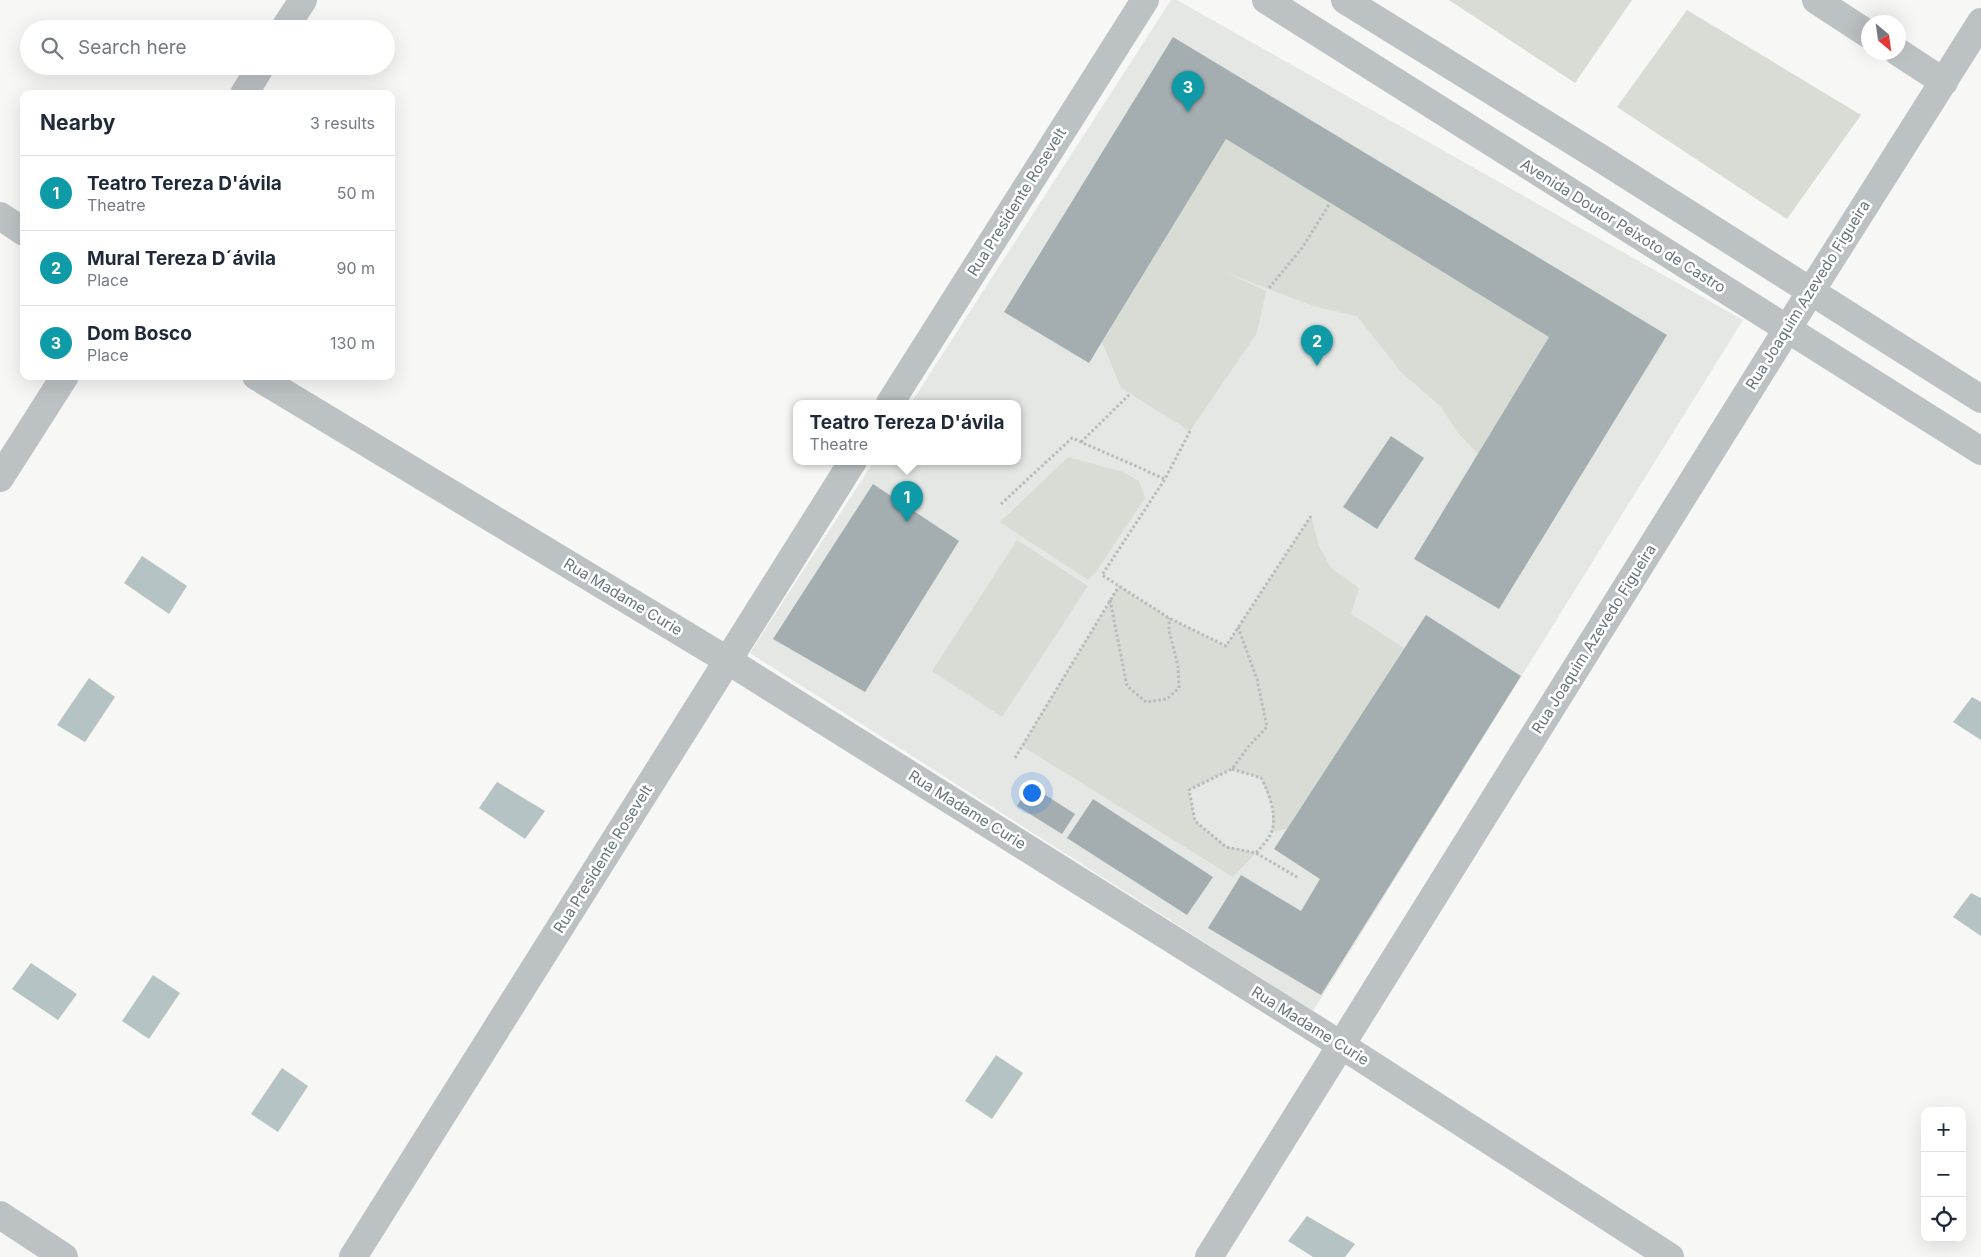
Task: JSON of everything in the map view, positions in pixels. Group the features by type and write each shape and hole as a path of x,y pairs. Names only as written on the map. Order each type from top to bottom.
{"street":[{"path":"290,20 303,0"},
{"name":"Rua Presidente Rosevelt","path":"892,400 1145,0"},
{"name":"Avenida Doutor Peixoto de Castro","path":"1266,0 1981,451"},
{"path":"1345,0 1981,399"},
{"path":"1816,0 1861,29"},
{"name":"Rua Joaquim Azevedo Figueira","path":"1209,1257 1810,291 1981,22"},
{"path":"1906,57 1944,82"},
{"path":"246,90 256,75"},
{"path":"0,216 20,229"},
{"path":"0,478 62,380"},
{"name":"Rua Madame Curie","path":"263,380 727,660 1341,1045 1670,1257"},
{"name":"Rua Presidente Rosevelt","path":"353,1257 850,465"},
{"path":"0,1215 64,1257"}],"path":[{"path":"1268,288 1302,248 1330,203"},
{"path":"1081,442 1130,394"},
{"path":"1190,431 1165,479 1102,575 1169,618 1226,646 1311,516"},
{"path":"1001,504 1072,438 1165,479"},
{"path":"1014,758 1119,586"},
{"path":"1110,600 1127,686 1146,702 1167,698 1179,688 1176,652 1169,631 1169,618"},
{"path":"1238,627 1257,679 1267,728 1248,747 1232,770 1189,790 1195,821 1226,846 1256,852 1297,877"},
{"path":"1232,770 1261,778 1268,792 1272,806 1272,832 1256,852"}],"shaded area":[{"path":"1171,0 1177,0 1743,320 1313,1011 750,653 871,465 1021,465 1021,400 913,400"},
{"path":"1449,0 1632,0 1575,83"},
{"path":"1687,10 1861,115 1787,219 1617,107"},
{"path":"1226,139 1549,337 1478,454 1458,433 1441,407 1401,372 1357,316 1313,306 1225,272 1266,291 1257,333 1190,431 1121,388 1102,342"},
{"path":"1068,457 1123,472 1139,481 1145,498 1096,572 1088,580 1000,522"},
{"path":"1311,516 1319,546 1331,568 1359,588 1351,614 1404,648 1287,829 1272,832 1272,807 1261,778 1232,769 1189,790 1195,821 1226,846 1256,853 1233,877 1022,746 1119,586 1169,618 1226,646"},
{"path":"1017,540 1088,586 1002,717 932,671"},
{"path":"142,556 187,586 169,614 124,583"},
{"path":"89,678 115,697 85,742 57,725"},
{"path":"1972,697 1981,702 1981,740 1953,722"},
{"path":"497,782 545,811 525,839 479,808"},
{"path":"1971,893 1981,898 1981,936 1953,917"},
{"path":"31,963 77,994 58,1020 12,989"},
{"path":"153,975 180,993 149,1039 122,1021"},
{"path":"996,1055 1023,1073 992,1119 965,1101"},
{"path":"282,1068 308,1086 278,1132 251,1114"},
{"path":"1307,1216 1355,1244 1345,1257 1313,1257 1288,1241"}],"building":[{"path":"1173,37 1667,335 1499,609 1414,559 1549,337 1226,139 1089,363 1004,312"},
{"path":"1391,436 1424,458 1377,529 1343,507"},
{"path":"873,484 959,541 865,692 773,639"},
{"path":"1426,615 1521,676 1321,995 1208,928 1241,875 1301,911 1320,879 1274,849"},
{"path":"1030,785 1075,814 1062,834 1017,806"},
{"path":"1093,799 1213,877 1187,915 1067,838"}],"place":[{"name":"Dom Bosco","path":"1188,112"},
{"name":"Mural Tereza D´ávila","path":"1317,366"},
{"name":"Teatro Tereza D'ávila","path":"907,522"}]}
